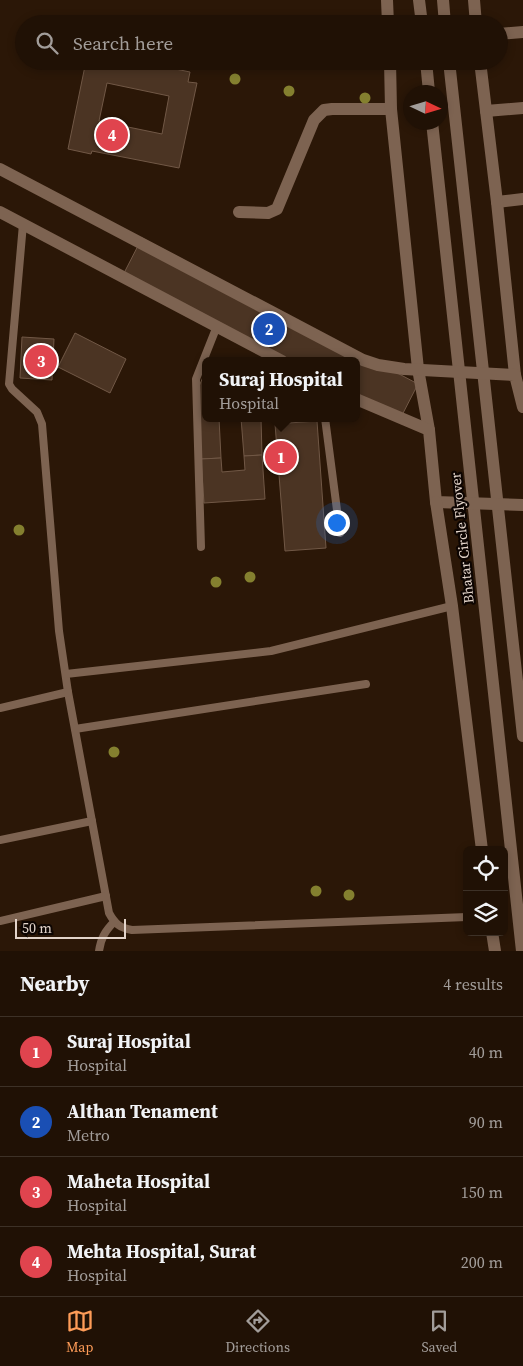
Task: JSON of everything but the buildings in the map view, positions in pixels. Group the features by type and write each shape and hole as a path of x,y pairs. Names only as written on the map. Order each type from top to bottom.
{"main road":[{"path":"387,0 388,15"},
{"path":"419,0 421,15"},
{"path":"442,0 444,15"},
{"path":"474,0 475,15"},
{"path":"508,33 523,32"},
{"path":"390,70 392,109 418,369 429,430 436,502 452,606 482,846"},
{"path":"427,70 428,85"},
{"path":"450,70 523,736"},
{"path":"481,70 515,375 523,407"},
{"path":"486,111 523,108"},
{"path":"239,212 268,213 277,209 314,120 324,110 392,109"},
{"name":"Bhatar Circle Flyover","path":"433,130 521,946"},
{"path":"0,170 357,357"},
{"path":"497,202 523,199"},
{"path":"0,212 275,357"},
{"path":"360,358 391,368 515,375"},
{"path":"360,401 429,430"},
{"path":"436,502 523,506"},
{"path":"493,936 495,951"}],"lane":[{"path":"23,224 9,384 37,412 42,424 59,625 68,692 109,913 114,922 122,928 132,930 463,917"},
{"path":"204,357 217,326"},
{"path":"200,547 196,384 202,362"},
{"path":"325,422 340,532"},
{"path":"66,674 270,651 452,606"},
{"path":"75,729 366,684"},
{"path":"0,708 68,692"},
{"path":"0,840 92,821"},
{"path":"0,921 106,896"},
{"path":"99,951 101,938 105,930 114,922"}],"place":[{"name":"Mehta Hospital, Surat","path":"112,135"},
{"name":"Althan Tenament","path":"269,329"},
{"name":"Maheta Hospital","path":"41,361"},
{"name":"Suraj Hospital","path":"281,457"}]}
